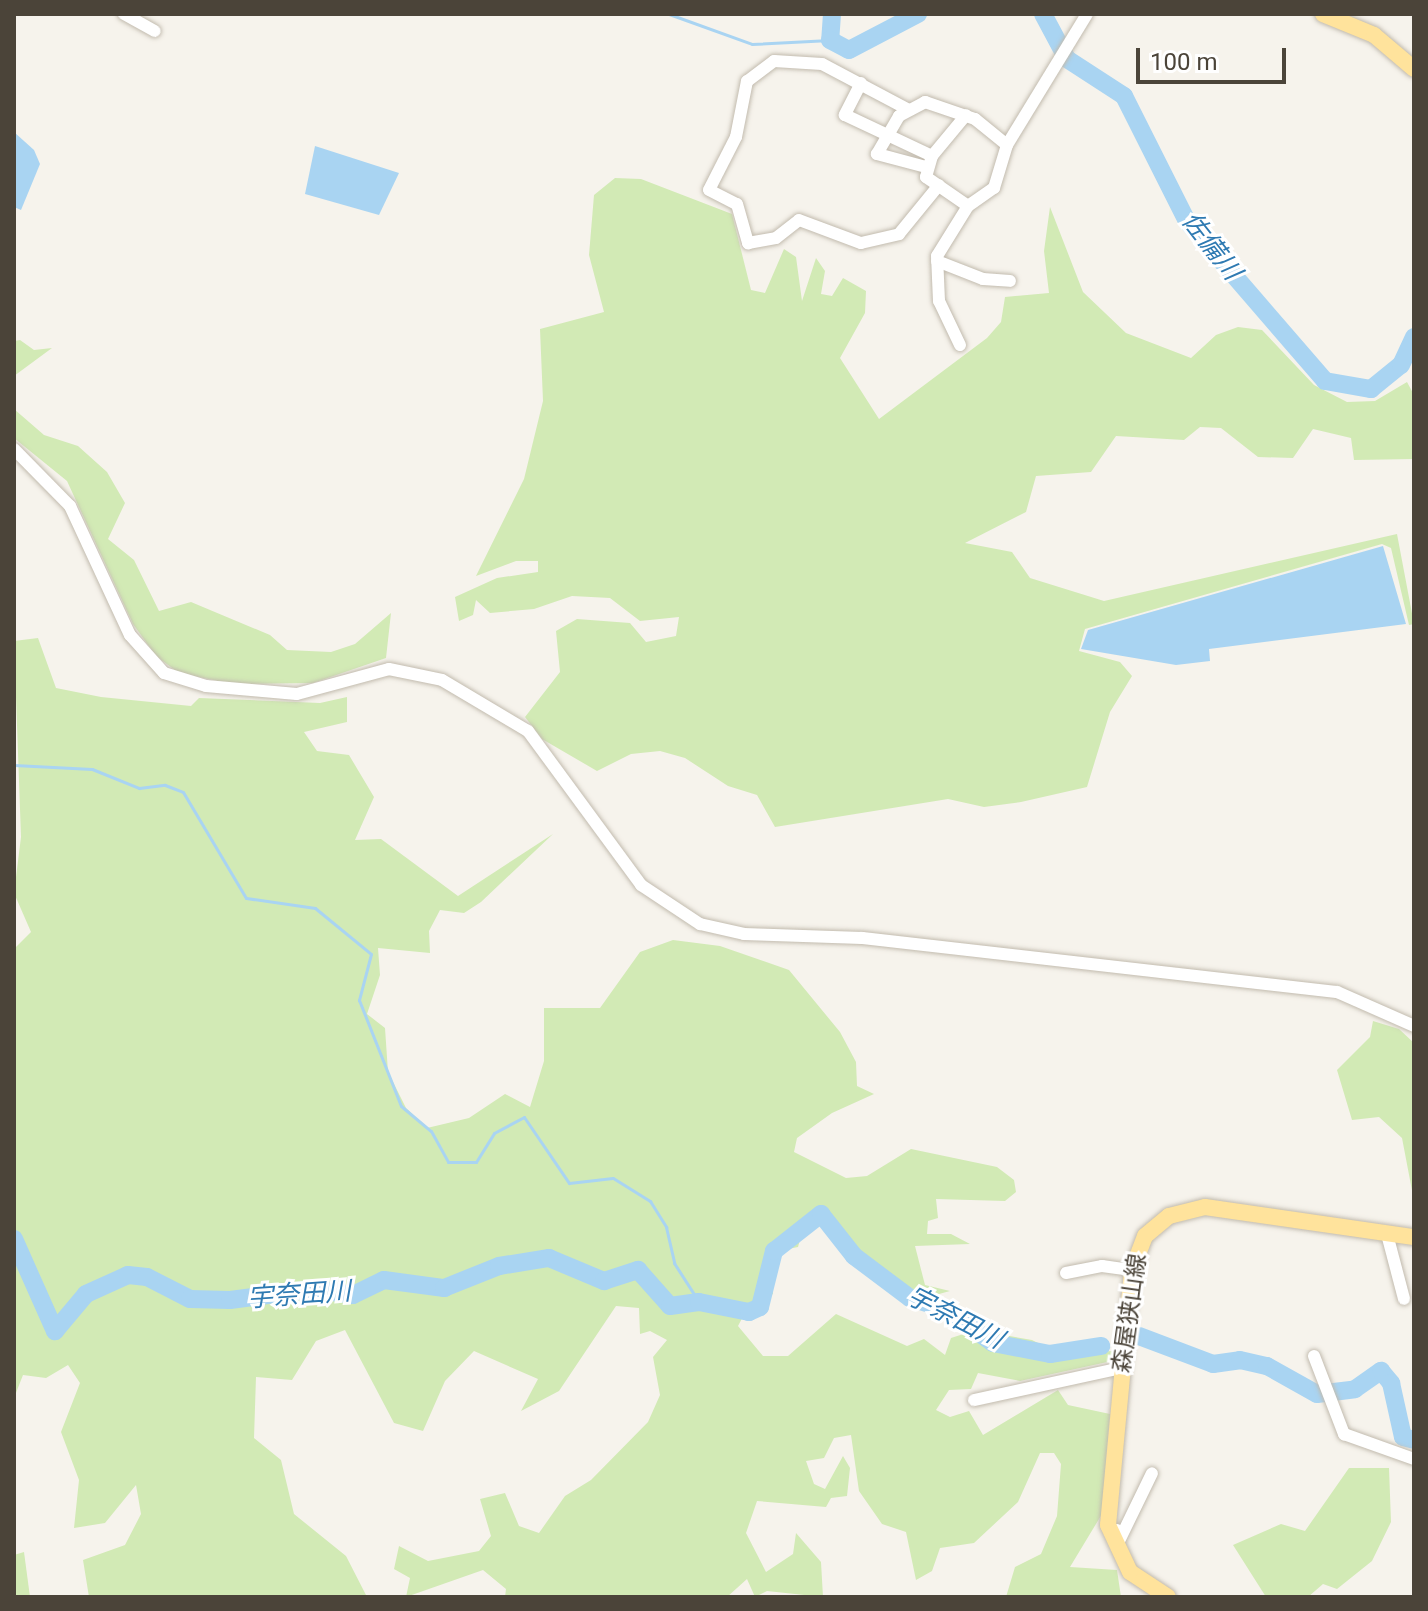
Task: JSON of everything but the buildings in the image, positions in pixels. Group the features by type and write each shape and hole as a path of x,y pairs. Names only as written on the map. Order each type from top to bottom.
{"main road":[{"path":"1323,14 1349,18 1383,41 1414,69"},
{"name":"森屋狭山線","path":"1168,1597 1121,1561 1108,1523 1132,1270 1152,1228 1196,1207 1414,1237"}],"street":[{"path":"124,14 155,31"},
{"path":"960,345 939,301 937,261 950,227 968,206 994,188 1007,145 1087,14"},
{"path":"909,110 822,64 783,59 747,81 736,137 709,190 737,204 748,243 776,238 799,220 857,243 893,237 939,185"},
{"path":"861,83 845,115 892,136 929,161"},
{"path":"929,161 877,154 909,110 932,103 966,115 1007,145"},
{"path":"966,115 929,161 926,177 968,206"},
{"path":"937,261 983,279 1010,281"},
{"path":"14,449 70,506 130,635 164,673 206,686 297,694 389,669 442,680 528,731 641,885 700,924 744,934 862,938 1337,992 1414,1026"},
{"path":"1387,1234 1404,1299"},
{"path":"1066,1273 1102,1266 1132,1270"},
{"path":"1314,1356 1325,1394 1351,1441 1414,1459"},
{"path":"974,1400 1121,1368"},
{"path":"1108,1523 1116,1523 1120,1539 1152,1473"}],"green space":[{"path":"615,178 641,179 732,214 751,290 765,293 784,249 796,257 802,301 816,258 825,271 821,294 832,296 843,278 866,291 865,313 840,358 879,419 987,338 1001,322 1005,297 1049,293 1044,251 1050,207 1083,292 1126,333 1191,358 1216,335 1238,327 1262,330 1314,385 1347,402 1375,401 1407,382 1414,395 1414,459 1354,460 1351,438 1313,429 1293,458 1258,457 1221,428 1200,427 1184,440 1116,436 1091,472 1036,476 1026,512 965,543 1012,552 1030,578 1104,601 1397,534 1414,624 1409,625 1391,548 1382,544 1085,629 1079,651 1120,662 1132,676 1110,712 1087,787 1021,802 984,807 948,799 775,827 757,795 728,786 685,758 660,751 631,754 597,771 542,739 525,717 560,672 556,631 577,619 630,623 646,642 676,636 679,617 640,621 610,598 572,596 534,609 490,613 476,600 473,615 459,621 455,597 497,578 538,572 538,561 516,561 476,576 524,479 543,401 540,329 604,312 589,255 594,195"},
{"path":"20,340 34,350 52,348 14,376 14,341"},
{"path":"14,409 44,435 78,446 107,472 125,503 108,539 134,560 159,611 191,602 270,635 287,650 331,652 355,644 391,613 386,658 313,683 233,684 179,673 156,656 133,624 67,481 14,438"},
{"path":"38,638 56,688 101,697 191,706 199,698 320,703 347,697 347,722 304,732 317,751 349,755 374,797 355,840 381,839 458,896 553,834 481,902 464,913 440,910 429,931 430,953 378,948 380,975 367,1014 385,1028 388,1072 406,1108 427,1128 469,1118 505,1094 530,1107 544,1061 544,1008 600,1008 640,952 673,940 720,946 789,970 840,1032 856,1062 857,1086 874,1094 832,1113 797,1138 794,1152 846,1178 867,1176 911,1149 997,1167 1014,1180 1016,1192 1005,1201 936,1199 938,1218 928,1221 927,1234 951,1234 970,1244 915,1246 925,1285 950,1291 939,1294 897,1289 853,1258 828,1225 806,1219 798,1247 773,1252 773,1294 748,1307 738,1326 763,1356 788,1356 836,1314 907,1346 924,1339 945,1355 951,1338 976,1330 1032,1340 1058,1353 1114,1351 1112,1361 1020,1381 978,1373 971,1389 949,1390 936,1410 950,1417 969,1411 983,1435 1058,1390 1068,1405 1110,1414 1102,1514 1070,1567 1117,1570 1121,1597 1006,1597 1015,1567 1041,1554 1057,1516 1061,1464 1054,1453 1040,1453 1018,1502 974,1543 940,1548 932,1571 916,1580 906,1532 882,1524 859,1491 851,1435 834,1438 824,1458 806,1461 814,1484 825,1489 843,1456 850,1468 847,1496 831,1498 826,1507 757,1501 746,1533 766,1572 793,1554 796,1533 821,1562 823,1597 767,1591 755,1597 747,1579 727,1597 505,1597 506,1589 483,1570 406,1597 410,1578 394,1569 399,1546 428,1561 479,1551 491,1536 480,1499 505,1493 519,1526 539,1533 565,1496 591,1480 648,1422 660,1395 653,1357 667,1340 650,1331 640,1334 639,1308 616,1306 559,1391 521,1411 538,1379 474,1351 445,1381 423,1431 394,1423 345,1330 316,1341 292,1380 256,1377 254,1438 281,1460 294,1514 346,1556 367,1597 89,1597 83,1560 125,1545 141,1514 136,1485 105,1523 74,1528 79,1480 61,1432 80,1383 68,1365 46,1378 23,1375 14,1398 14,949 31,932 14,893 21,837 14,641"},
{"path":"1373,1021 1399,1029 1414,1043 1414,1201 1402,1138 1379,1117 1352,1120 1337,1070 1370,1037"},
{"path":"1349,1468 1389,1468 1391,1522 1372,1561 1337,1589 1323,1584 1308,1597 1266,1597 1233,1545 1281,1524 1305,1531"},
{"path":"24,1552 30,1597 14,1597 14,1555"}],"water":[{"path":"14,132 34,150 40,164 21,210 14,207"},
{"path":"315,146 399,173 379,215 305,194"},
{"path":"1383,546 1406,624 1209,649 1210,661 1176,665 1081,649 1088,630"}],"waterway":[{"path":"669,14 752,44 830,40"},
{"name":"佐備川","path":"832,14 830,40 849,50 918,14"},
{"name":"佐備川","path":"1043,14 1067,59 1124,96 1187,221 1325,381 1371,389 1401,365 1414,337"},
{"path":"14,765 92,769 139,788 165,785 183,792 246,898 315,908 371,954 359,1000 401,1106 431,1131 448,1162 476,1162 494,1133 524,1117 569,1183 613,1178 650,1201 666,1227 674,1263 699,1302"},
{"name":"宇奈田川","path":"14,1239 55,1331 86,1294 128,1275 147,1277 190,1299 230,1300 314,1289 353,1295 384,1280 444,1288 499,1266 549,1258 604,1281 638,1270 670,1306 699,1302 749,1312 760,1307 774,1251 821,1214 854,1256 910,1298 946,1309 993,1343 1050,1354 1101,1346"},
{"name":"宇奈田川","path":"1139,1336 1213,1364 1240,1360 1267,1366 1317,1394 1355,1389 1381,1371 1391,1383 1403,1437 1414,1440"}]}
